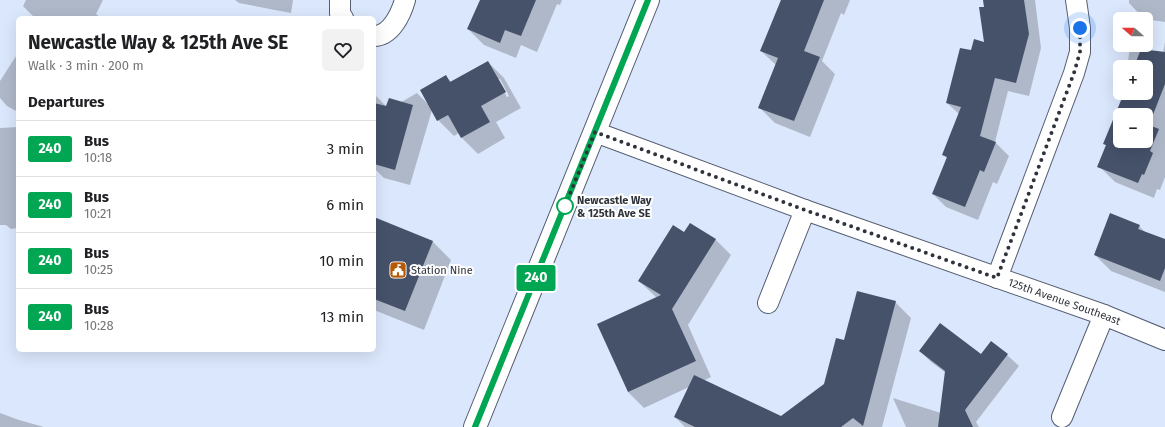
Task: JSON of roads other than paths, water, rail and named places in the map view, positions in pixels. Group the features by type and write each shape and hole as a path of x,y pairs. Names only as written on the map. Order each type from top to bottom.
{"main road":[{"path":"475,427 648,0"}],"street":[{"path":"340,0 340,14 342,16"},
{"path":"376,36 392,27 401,13 404,0"},
{"path":"997,278 1074,73 1080,52 1080,28 1076,0"},
{"name":"125th Avenue Southeast","path":"595,132 805,210 1104,315 1165,340"},
{"path":"768,303 805,210"},
{"path":"1062,417 1104,315"}],"place":[{"name":"Newcastle Way & 125th Ave SE","path":"565,206"},
{"name":"Station Nine","path":"398,270"}]}
